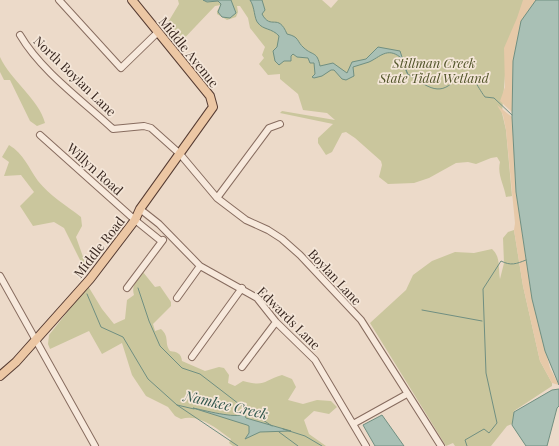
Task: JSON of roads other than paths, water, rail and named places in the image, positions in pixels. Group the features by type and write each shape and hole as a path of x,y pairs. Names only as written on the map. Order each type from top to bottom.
{"main road":[{"name":"Middle Avenue","path":"132,0 212,100 213,107 204,122"},
{"name":"Middle Road","path":"0,376 16,362 90,279 135,220 140,209 204,122"}],"street":[{"path":"59,0 121,68 158,32"},
{"name":"North Boylan Lane","path":"20,35 29,49 43,63 113,128 144,126 151,128 180,154"},
{"path":"217,198 269,128 280,124"},
{"name":"Willyn Road","path":"40,135 135,220 162,241"},
{"name":"Boylan Lane","path":"180,154 217,198 246,220 268,230 282,239 300,255 361,320 441,446"},
{"name":"Edwards Lane","path":"140,209 200,266 226,281 242,288 256,298 276,322 314,360 366,446"},
{"path":"127,288 168,234"},
{"path":"177,298 200,266"},
{"path":"0,276 95,446"},
{"path":"192,357 242,288"},
{"path":"242,366 276,322"},
{"path":"353,424 407,394"}],"waterway":[{"path":"408,74 428,86 440,89 452,83 458,76 469,78 475,82 485,97 494,98 512,115"},
{"path":"467,446 465,440 484,429 489,433 497,423 486,373 483,289 501,261 508,264 514,264 526,260"},
{"name":"Namkee Creek","path":"138,288 149,321 160,346 182,368 200,374 239,404 272,426"},
{"name":"Namkee Creek","path":"87,294 101,327 123,337 148,379 177,405 238,446"},
{"path":"422,310 482,321"},
{"name":"Namkee Creek","path":"177,405 194,409"},
{"name":"Namkee Creek","path":"283,429 305,436 322,446"},
{"name":"Namkee Creek","path":"279,432 298,446"}],"park label":[{"name":"Stillman Creek State Tidal Wetland","path":"434,70"}]}
